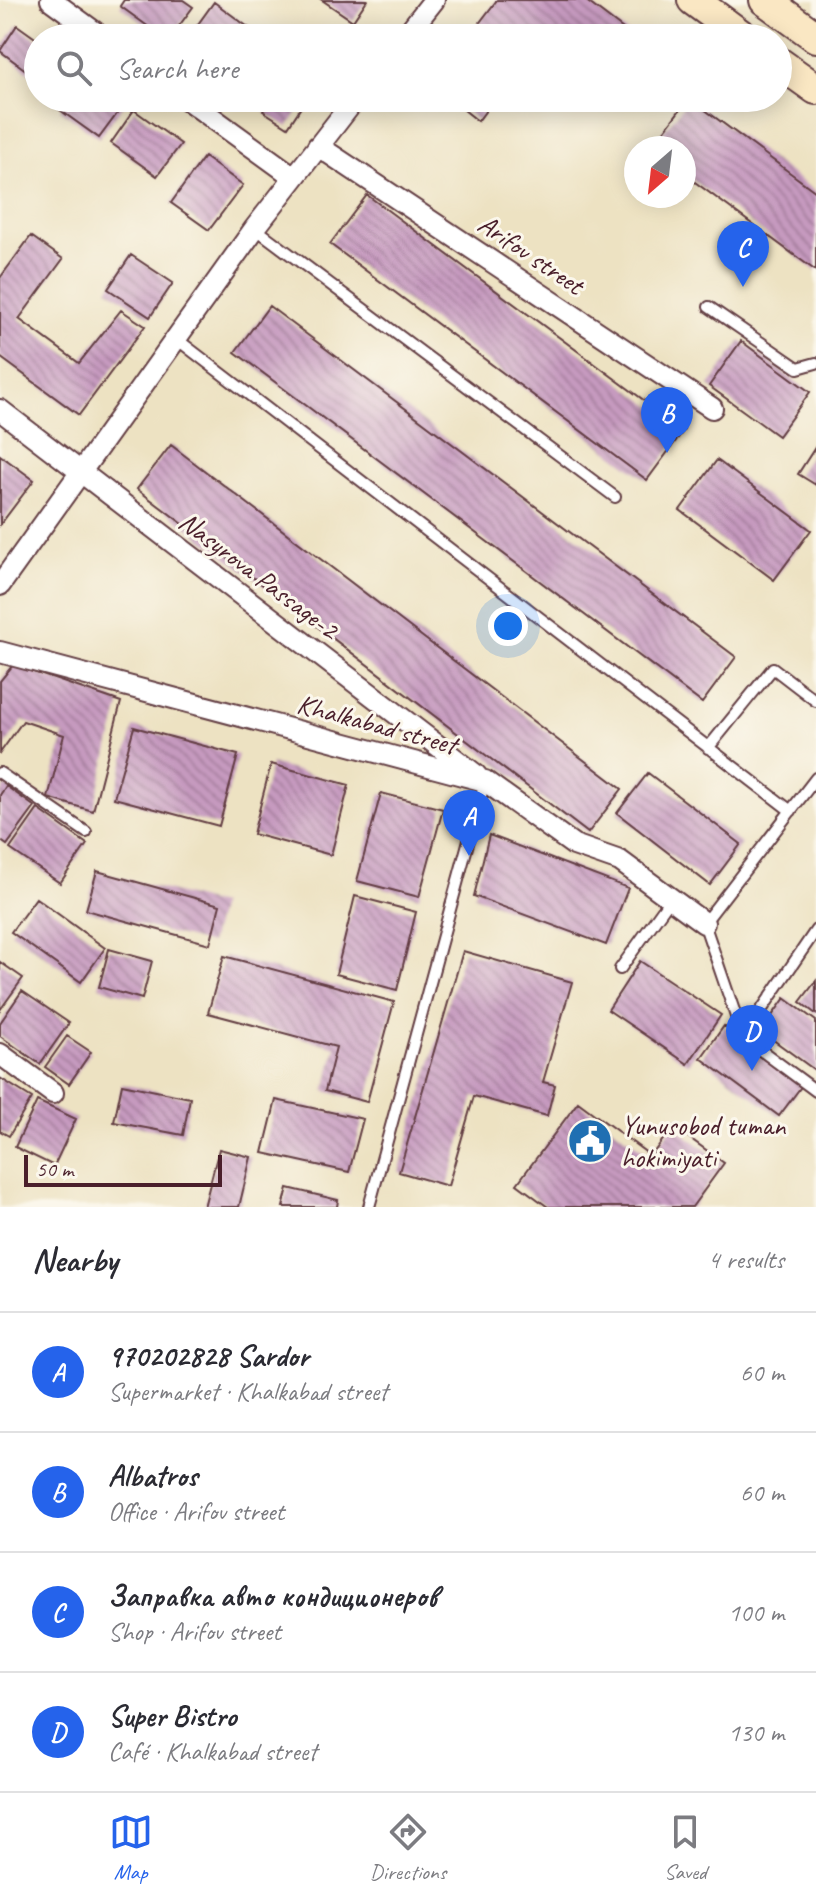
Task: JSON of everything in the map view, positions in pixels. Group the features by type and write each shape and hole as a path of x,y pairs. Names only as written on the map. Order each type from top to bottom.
{"main road":[{"path":"693,0 726,24"},
{"path":"765,0 816,37"},
{"path":"792,72 816,89"}],"street":[{"path":"51,0 84,24"},
{"path":"415,24 434,0"},
{"path":"204,112 294,177"},
{"path":"0,585 78,472 178,340 255,228 345,112"},
{"name":"Arifov street","path":"318,146 712,408"},
{"name":"Nasyrova Passage-2","path":"0,410 485,781"},
{"name":"Khalkabad street","path":"0,652 485,781 574,845 616,858 704,923"},
{"path":"0,1054 53,1093"}],"lane":[{"path":"255,228 615,497"},
{"path":"709,307 798,368 816,363"},
{"path":"178,340 791,811"},
{"path":"708,748 773,668 816,701"},
{"path":"0,773 86,832"},
{"path":"816,778 704,923 743,1037 816,1091"},
{"path":"369,1207 485,781"},
{"path":"620,969 671,898"},
{"path":"743,1037 816,930"}],"building":[{"path":"124,0 183,0 193,7 180,24 145,24 120,6"},
{"path":"322,0 367,0 353,21"},
{"path":"497,0 585,0 617,24 479,24"},
{"path":"214,2 244,24 198,24"},
{"path":"17,25 24,30 24,69 0,51"},
{"path":"63,112 118,112 99,138"},
{"path":"133,112 137,112 181,144 157,176 111,143"},
{"path":"265,112 298,112 288,127"},
{"path":"467,112 485,112 478,121"},
{"path":"678,112 708,112 816,192 816,271 696,183 696,136 660,136"},
{"path":"204,157 243,185 209,230 171,203"},
{"path":"367,195 684,430 647,480 330,244"},
{"path":"31,236 63,259 19,319 79,363 121,310 145,326 79,415 0,357 0,278"},
{"path":"131,255 173,283 150,317 108,289"},
{"path":"269,306 736,657 702,703 235,352"},
{"path":"741,341 810,392 778,436 709,386"},
{"path":"171,445 622,789 588,833 137,489"},
{"path":"816,446 816,485 798,474"},
{"path":"0,455 34,480 0,525"},
{"path":"717,460 811,530 774,580 680,510"},
{"path":"13,665 121,702 93,811 48,798 64,735 23,721 0,753 0,681"},
{"path":"134,727 238,755 219,826 114,798"},
{"path":"271,764 349,785 331,855 253,834"},
{"path":"648,773 741,844 710,885 617,813"},
{"path":"6,786 35,807 7,845 0,840 0,795"},
{"path":"381,793 443,809 419,897 357,881"},
{"path":"38,809 87,844 60,883 10,849"},
{"path":"489,835 628,888 606,945 474,896"},
{"path":"97,871 220,905 210,944 86,910"},
{"path":"355,896 416,912 397,990 336,974"},
{"path":"36,898 105,948 81,982 11,932"},
{"path":"109,949 152,961 142,999 99,987"},
{"path":"463,951 572,982 543,1082 555,1085 547,1116 474,1096 448,1186 399,1172"},
{"path":"224,956 394,1002 367,1102 325,1091 336,1047 208,1013"},
{"path":"640,961 721,1015 688,1064 608,1010"},
{"path":"0,962 23,978 0,1010"},
{"path":"816,981 816,1014 800,1002"},
{"path":"22,991 69,1023 40,1064 0,1036 0,1023"},
{"path":"785,998 816,1021 816,1071 761,1031"},
{"path":"724,1026 803,1084 779,1116 701,1058"},
{"path":"67,1036 91,1052 69,1084 45,1067"},
{"path":"0,1078 32,1098 9,1136 0,1131"},
{"path":"122,1084 190,1098 183,1135 114,1122"},
{"path":"276,1100 363,1119 349,1172 263,1153"},
{"path":"37,1101 76,1119 54,1166 15,1147"},
{"name":"Yunusobod tuman hokimiyati","path":"578,1102 651,1156 673,1126 724,1163 692,1207 548,1207 517,1184"},
{"path":"219,1149 251,1157 239,1207 204,1207"},
{"path":"288,1188 338,1200 337,1207 283,1207"}],"place":[{"name":"Заправка авто кондиционеров","path":"743,287"},
{"name":"Albatros","path":"667,453"},
{"name":"970202828 Sardor","path":"469,856"},
{"name":"Super Bistro","path":"752,1071"},
{"name":"Yunusobod tuman hokimiyati","path":"590,1141"}]}
